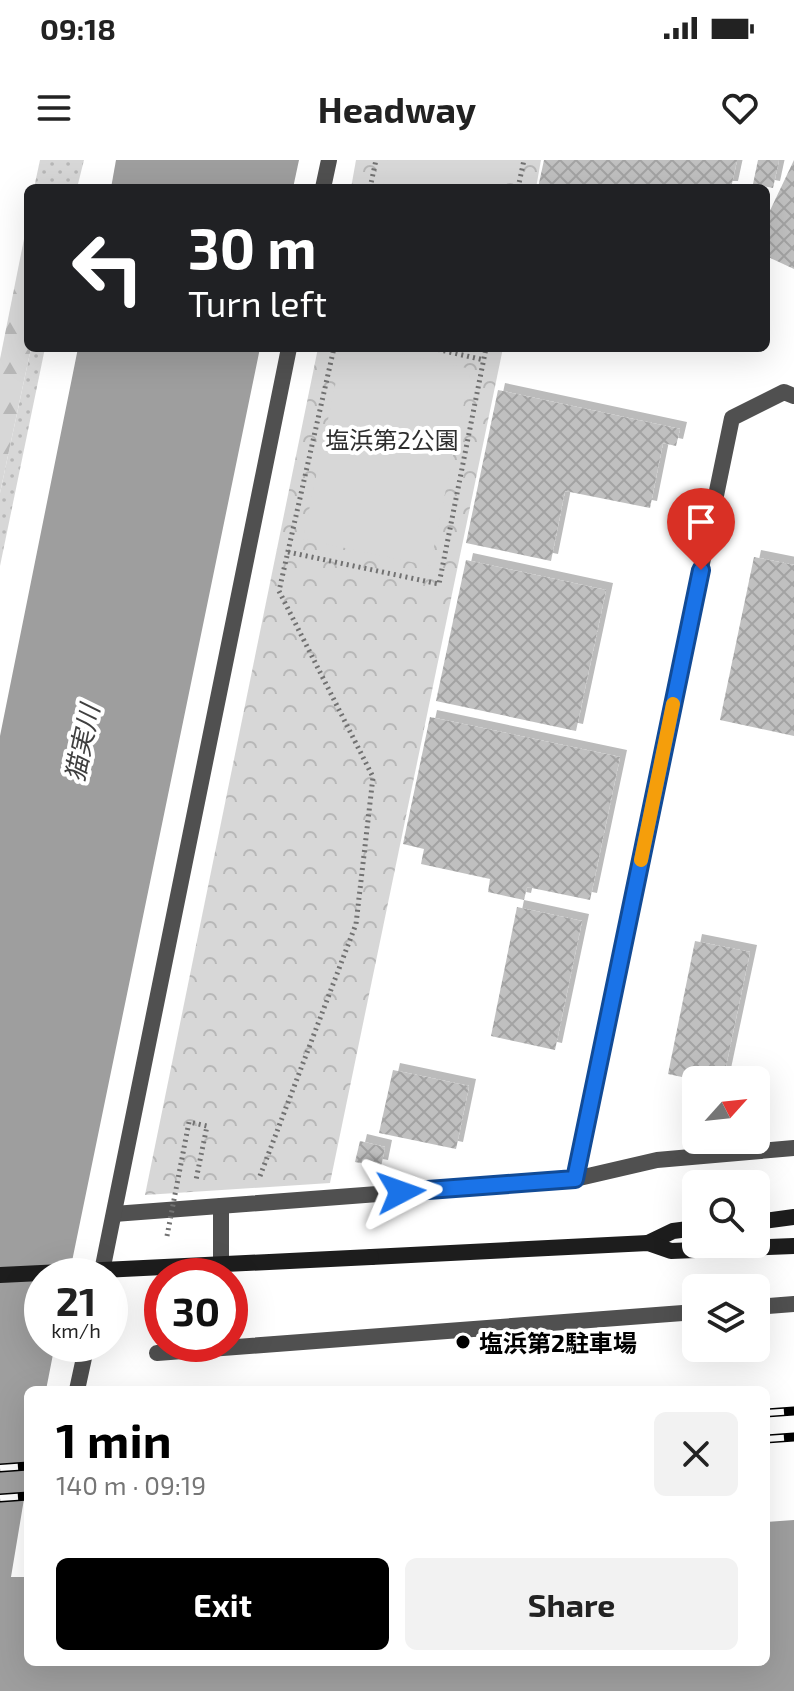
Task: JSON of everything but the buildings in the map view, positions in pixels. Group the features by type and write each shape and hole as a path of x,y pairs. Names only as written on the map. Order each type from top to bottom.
{"street":[{"path":"324,184 329,160"},
{"path":"105,1258 288,352"},
{"path":"575,1179 732,418 784,392 794,396"},
{"path":"114,1214 575,1179 657,1160 794,1148"},
{"path":"221,1206 221,1258"},
{"path":"770,1220 794,1217"},
{"path":"648,1243 682,1230"},
{"path":"0,1275 648,1243 671,1251 794,1246"},
{"path":"770,1306 794,1304"},
{"path":"248,1344 682,1313"},
{"path":"78,1386 83,1362"}],"path":[{"path":"371,184 376,160"},
{"path":"519,184 524,160"},
{"path":"250,1203 356,924 373,777 279,591 333,352"},
{"path":"449,352 484,360"},
{"path":"288,552 439,584 485,352"},
{"path":"167,1236 189,1122 207,1126 196,1180"}],"green space":[{"path":"40,160 84,160 78,184 35,184"},
{"path":"356,160 541,160 537,184 352,184"},
{"path":"388,160 511,160 506,184 384,184"},
{"path":"24,239 24,352 30,352 0,493 0,359"},
{"path":"30,352 44,352 0,566 0,493"},
{"name":"塩浜第2公園","path":"317,352 502,352 330,1183 145,1195"},
{"path":"342,352 391,352 471,369 430,566 303,539"}],"water":[{"path":"116,160 299,160 294,184 112,184"},
{"name":"猫実川","path":"77,352 259,352 73,1258 24,1258 24,1362 51,1362 47,1386 24,1386 24,1499 11,1577 24,1577 24,1666 770,1666 770,1522 794,1520 794,1691 0,1691 0,736"}],"railway":[{"path":"770,1413 794,1411"},
{"path":"770,1439 794,1437"},
{"path":"0,1468 24,1466"},
{"path":"0,1498 24,1496"}],"slow traffic":[{"path":"641,860 673,704"}],"place":[{"name":"塩浜第2駐車場","path":"463,1342"}],"route":[{"path":"401,1192 575,1179 701,570"}]}
